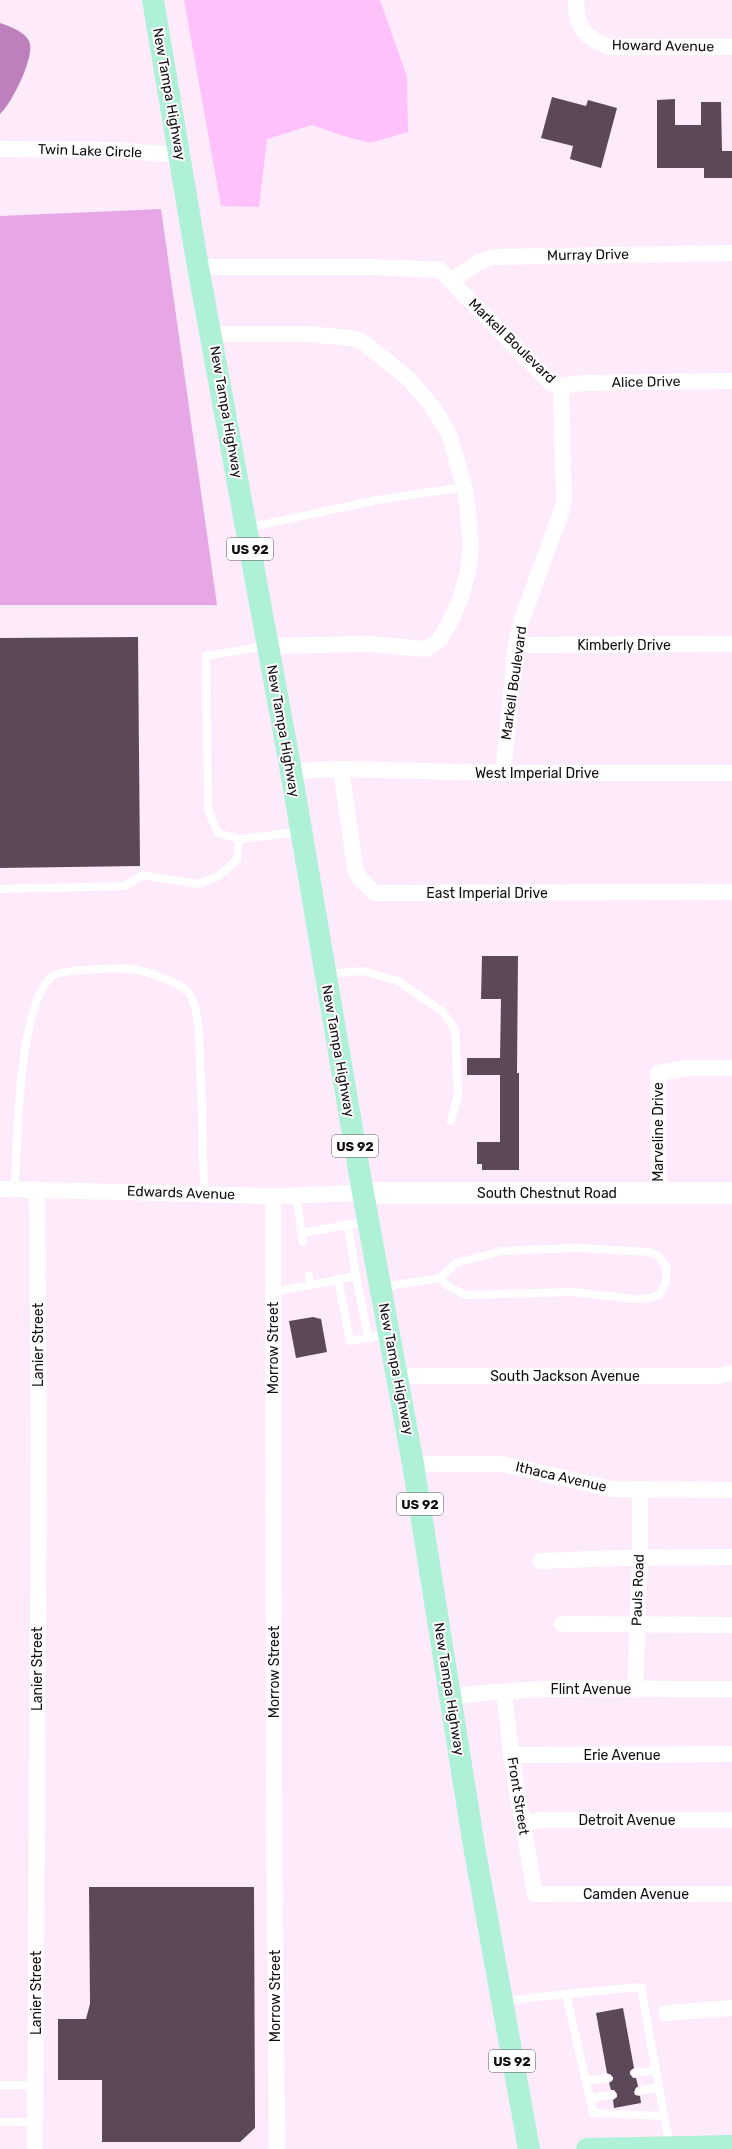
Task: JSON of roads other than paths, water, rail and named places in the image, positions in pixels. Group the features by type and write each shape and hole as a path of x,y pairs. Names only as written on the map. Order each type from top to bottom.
{"main road":[{"name":"New Tampa Highway","path":"153,0 198,267 212,334 268,646 363,1193 358,1222 380,1287 379,1336 397,1376 413,1464 501,2001 528,2149"},
{"path":"587,2149 732,2146"}],"street":[{"name":"Howard Avenue","path":"576,0 578,24 586,35 596,42 609,47 732,47"},
{"name":"Twin Lake Circle","path":"0,149 113,150 179,155"},
{"name":"Murray Drive","path":"451,281 479,262 492,257 732,253"},
{"name":"Markell Boulevard","path":"198,267 372,267 440,270 551,382 561,386 564,500 562,510 522,620 516,645 503,773"},
{"path":"212,334 308,334 349,338 363,343 410,380 434,409 449,434 465,487 471,525 471,546 468,571 461,597 452,620 438,641 426,649 367,644 268,646"},
{"name":"Alice Drive","path":"561,386 583,383 732,382"},
{"name":"Kimberly Drive","path":"516,645 732,644"},
{"name":"West Imperial Drive","path":"290,770 341,769 503,773 732,773"},
{"name":"East Imperial Drive","path":"341,769 355,867 359,878 375,893 732,892"},
{"name":"Marveline Drive","path":"658,1194 658,1073 688,1068 732,1068"},
{"name":"Edwards Avenue","path":"8,1189 273,1196 363,1193"},
{"name":"Lanier Street","path":"35,2149 38,1446 37,1189"},
{"name":"South Chestnut Road","path":"363,1193 732,1193"},
{"name":"Morrow Street","path":"273,1196 274,1786 277,2149"},
{"name":"South Jackson Avenue","path":"397,1376 718,1376 732,1373"},
{"name":"Ithaca Avenue","path":"413,1464 503,1464 595,1487 732,1490"},
{"name":"Pauls Road","path":"635,1690 640,1558 640,1489"},
{"path":"540,1561 640,1558 732,1558"},
{"path":"562,1624 732,1625"},
{"name":"Flint Avenue","path":"450,1697 504,1691 551,1689 732,1689"},
{"name":"Front Street","path":"504,1691 511,1755 535,1894 541,1894"},
{"name":"Erie Avenue","path":"511,1755 732,1754"},
{"name":"Detroit Avenue","path":"523,1823 543,1820 732,1820"},
{"name":"Camden Avenue","path":"541,1894 732,1894"},
{"path":"666,2013 732,2008"}],"lane":[{"path":"246,528 377,500 465,487"},
{"path":"268,646 206,656 208,810 218,833 239,839 301,832"},
{"path":"0,890 124,886 143,875 197,884 217,877 237,860 239,839"},
{"path":"8,1189 23,1063 32,1014 43,987 52,976 66,972 132,970 176,983 192,996 197,1020 204,1194"},
{"path":"325,974 363,971 398,981 443,1012 455,1030 458,1095 452,1121"},
{"path":"296,1195 303,1238 358,1222 356,1276 379,1336 350,1341 338,1279"},
{"path":"380,1287 440,1278 456,1263 501,1251 575,1248 650,1252 658,1257 666,1266 666,1282 660,1294 651,1298 636,1299 572,1292 465,1294 448,1286 440,1278"},
{"path":"309,1276 311,1285"},
{"path":"273,1292 356,1276"},
{"path":"501,2001 640,1987 670,2147"},
{"path":"566,1994 593,2113 664,2116"},
{"path":"635,2073 656,2070"},
{"path":"586,2081 608,2078"},
{"path":"0,2085 35,2085"},
{"path":"639,2090 659,2086"},
{"path":"590,2098 612,2095"},
{"path":"0,2122 35,2122"}]}
